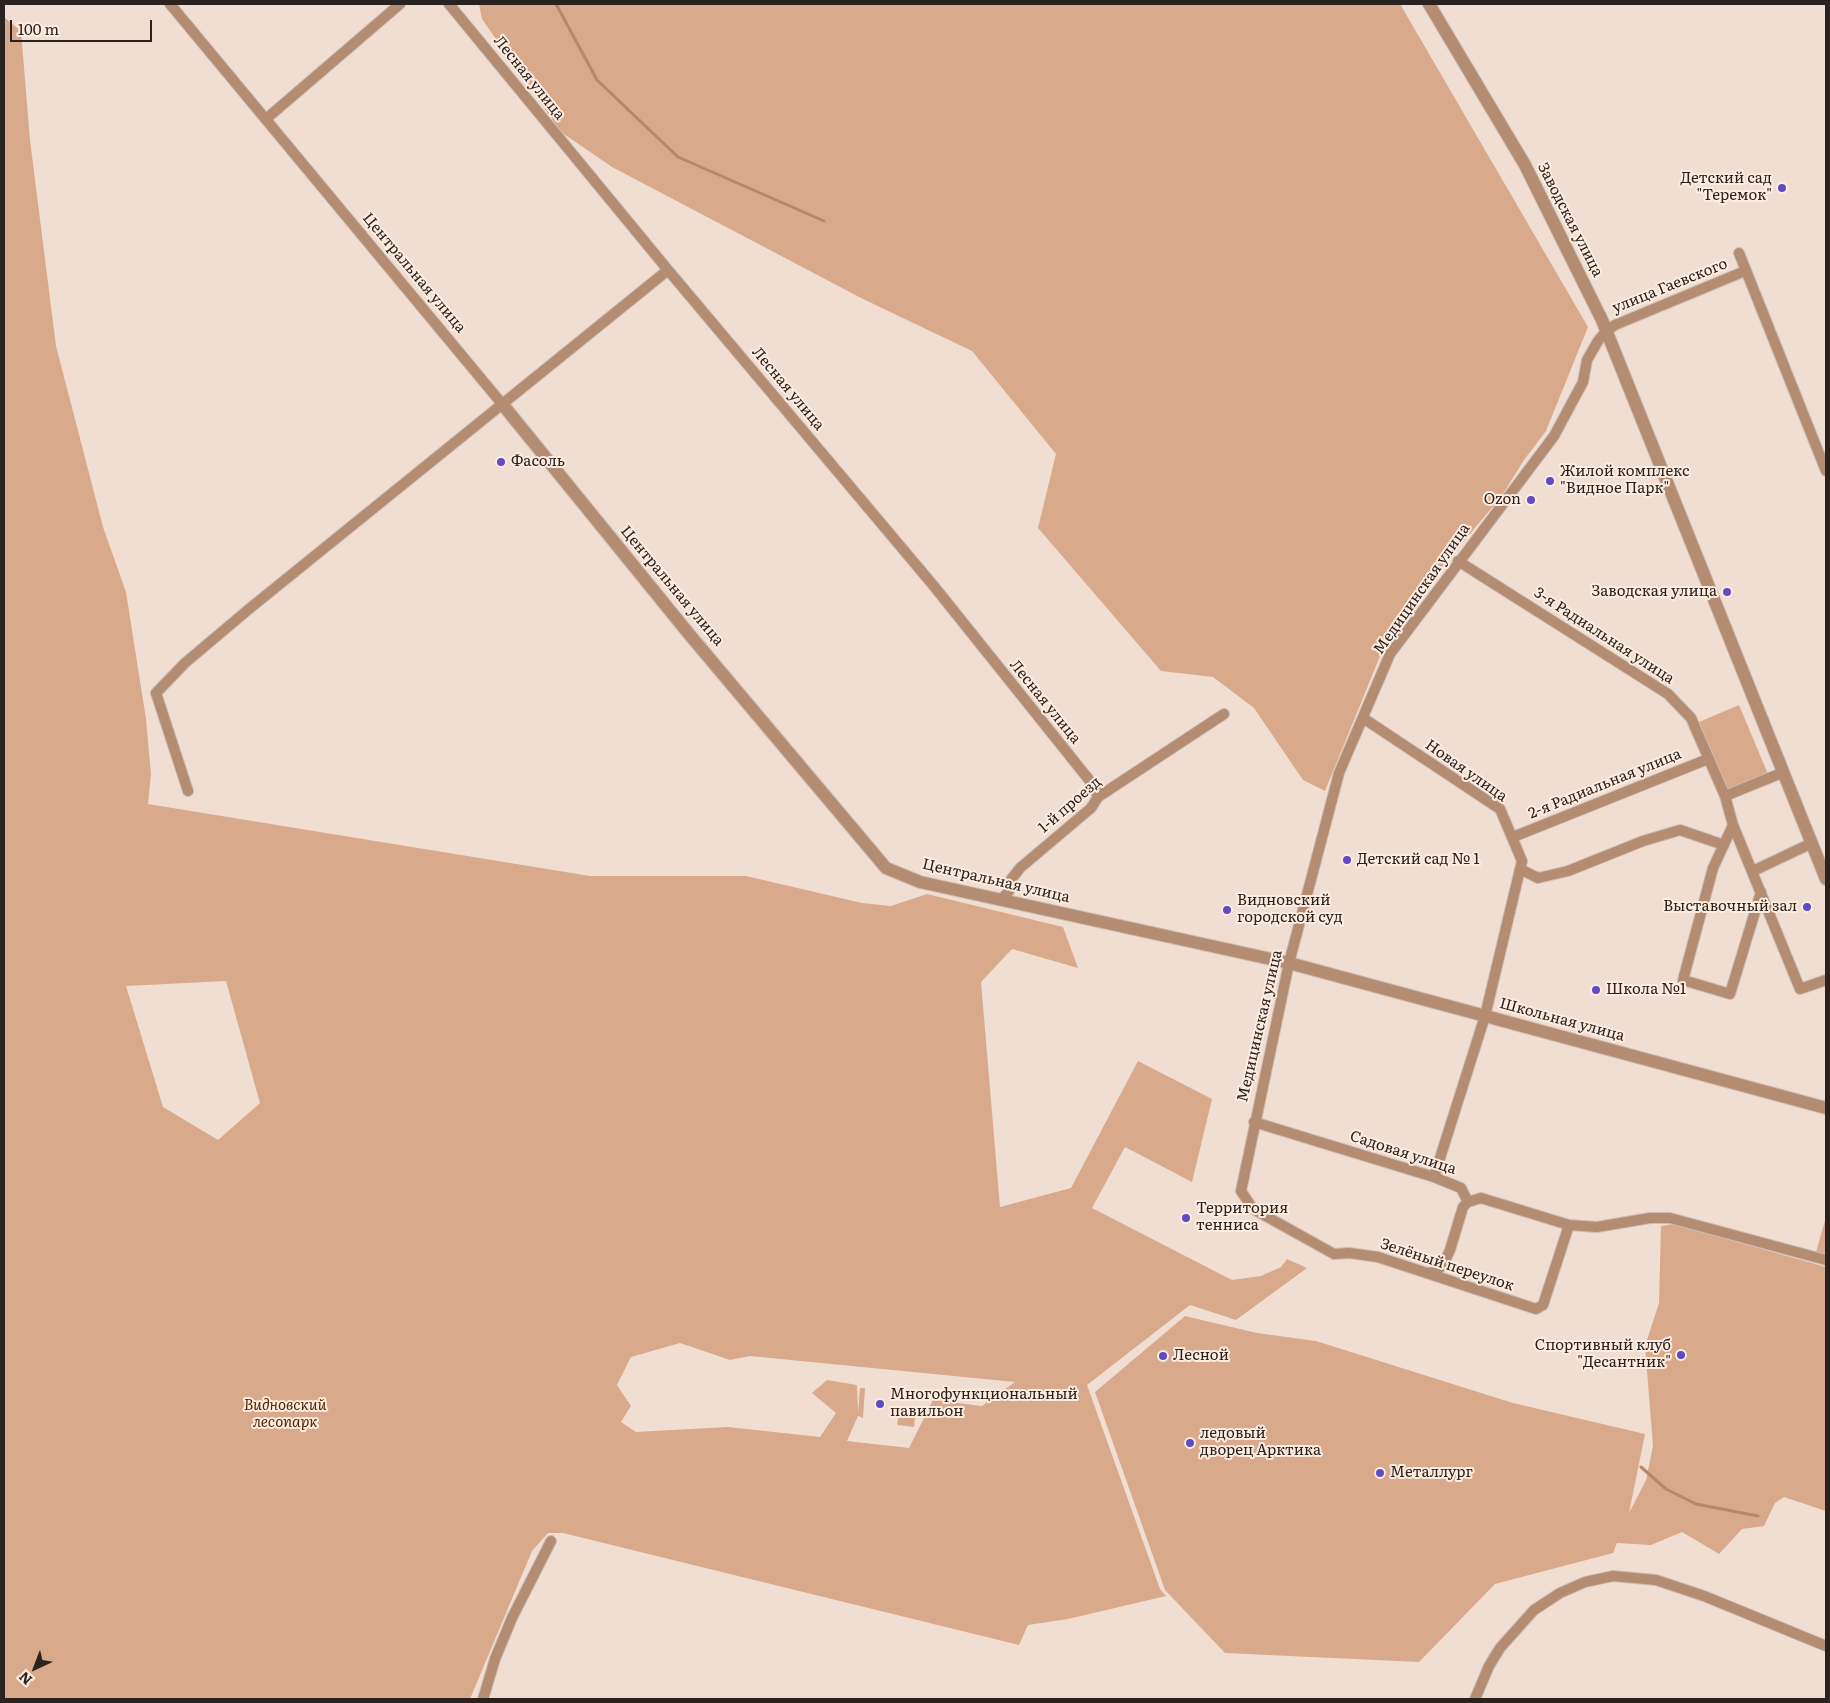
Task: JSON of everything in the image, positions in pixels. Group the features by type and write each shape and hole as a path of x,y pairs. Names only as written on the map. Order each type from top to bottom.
{"street":[{"name":"Центральная улица","path":"170,4 503,405 689,634 886,868 920,882 1289,963"},
{"path":"266,119 400,4"},
{"name":"Лесная улица","path":"449,4 668,270 933,585 1094,786 1098,797"},
{"name":"Заводская улица","path":"1429,4 1525,165 1606,331 1826,879"},
{"name":"улица Гаевского","path":"1739,253 1826,471"},
{"path":"188,791 156,693 185,663 249,609 668,270"},
{"name":"улица Гаевского","path":"1606,331 1615,325 1745,271"},
{"name":"Медицинская улица","path":"1240,1191 1289,963 1339,773 1362,718 1390,654 1458,561 1554,436 1583,382 1587,360 1606,331"},
{"name":"3-я Радиальная улица","path":"1458,561 1668,694 1692,718 1725,796 1733,825 1800,989 1826,980"},
{"name":"1-й проезд","path":"1001,900 1009,891 1010,881 1020,868 1091,808 1098,797 1224,714"},
{"name":"Новая улица","path":"1362,718 1500,809 1522,861 1485,1016 1434,1177"},
{"name":"2-я Радиальная улица","path":"1513,837 1708,758"},
{"path":"1725,796 1784,772"},
{"path":"1733,825 1713,868 1683,980 1730,994 1761,892"},
{"path":"1520,869 1538,878 1568,871 1680,830 1724,845"},
{"path":"1753,872 1812,843"},
{"name":"Школьная улица","path":"1289,963 1826,1108"},
{"name":"Садовая улица","path":"1254,1122 1434,1177 1461,1188 1468,1202"},
{"name":"Зелёный переулок","path":"1240,1191 1252,1209 1334,1254 1348,1253 1378,1257 1536,1309 1543,1304 1569,1224"},
{"path":"1426,1273 1435,1272 1443,1265 1450,1250 1463,1207 1468,1202 1481,1198 1569,1224 1596,1227 1650,1218 1670,1218 1826,1260"},
{"path":"484,1699 495,1659 512,1618 551,1541"},
{"path":"1475,1699 1489,1666 1500,1648 1534,1610 1560,1593 1585,1582 1613,1576 1656,1580 1704,1596 1826,1646"}],"green space":[{"path":"479,4 1400,4 1588,327 1546,431 1524,460 1501,497 1425,587 1385,644 1325,791 1303,780 1254,708 1213,677 1161,671 1038,528 1056,454 972,351 863,299 612,167 561,132 482,19"},
{"name":"Видновский лесопарк","path":"4,17 21,31 30,140 56,346 103,527 126,592 146,719 151,774 148,804 590,876 746,876 862,903 891,906 927,894 1063,927 1078,968 1012,949 981,982 1000,1207 1071,1188 1138,1061 1212,1099 1192,1182 1125,1147 1092,1208 1232,1280 1261,1276 1281,1267 1287,1259 1307,1268 1236,1320 1190,1305 1087,1385 1160,1589 1166,1596 1068,1619 1028,1625 1019,1645 563,1533 548,1533 532,1551 470,1699 4,1699","holes":["226,981 260,1103 218,1140 163,1107 126,986","680,1343 730,1360 750,1356 1015,1382 982,1406 933,1400 909,1448 847,1441 858,1416 863,1418 865,1388 860,1388 858,1413 857,1385 827,1380 812,1393 836,1413 820,1437 728,1427 636,1432 621,1422 631,1406 617,1385 631,1357"]},
{"path":"1739,705 1768,774 1727,791 1699,722"},
{"path":"1826,1217 1826,1255 1816,1252"},
{"name":"Металлург","path":"1673,1224 1826,1267 1826,1511 1784,1497 1775,1503 1764,1526 1742,1529 1719,1554 1682,1532 1651,1545 1617,1543 1613,1553 1495,1584 1419,1662 1225,1653 1165,1590 1095,1392 1185,1316 1257,1333 1316,1341 1513,1403 1645,1434 1629,1513 1646,1480 1653,1446 1645,1346 1659,1303 1661,1226"},
{"path":"900,1407 916,1409 914,1427 897,1425"}],"waterway":[{"path":"556,4 597,80 678,157 824,221"},
{"path":"1641,1467 1666,1489 1696,1504 1758,1516"}],"place":[{"name":"Детский сад \"Теремок\"","path":"1782,188"},
{"name":"Фасоль","path":"501,462"},
{"name":"Жилой комплекс \"Видное Парк\"","path":"1550,481"},
{"name":"Ozon","path":"1531,500"},
{"name":"Заводская улица","path":"1727,592"},
{"name":"Детский сад № 1","path":"1347,860"},
{"name":"Выставочный зал","path":"1807,907"},
{"name":"Видновский городской суд","path":"1227,910"},
{"name":"Школа №1","path":"1596,990"},
{"name":"Территория тенниса","path":"1186,1218"},
{"name":"Спортивный клуб \"Десантник\"","path":"1681,1355"},
{"name":"Лесной","path":"1163,1356"},
{"name":"Многофункциональный павильон","path":"880,1404"},
{"name":"ледовый дворец Арктика","path":"1190,1443"},
{"name":"Металлург","path":"1380,1473"}]}
